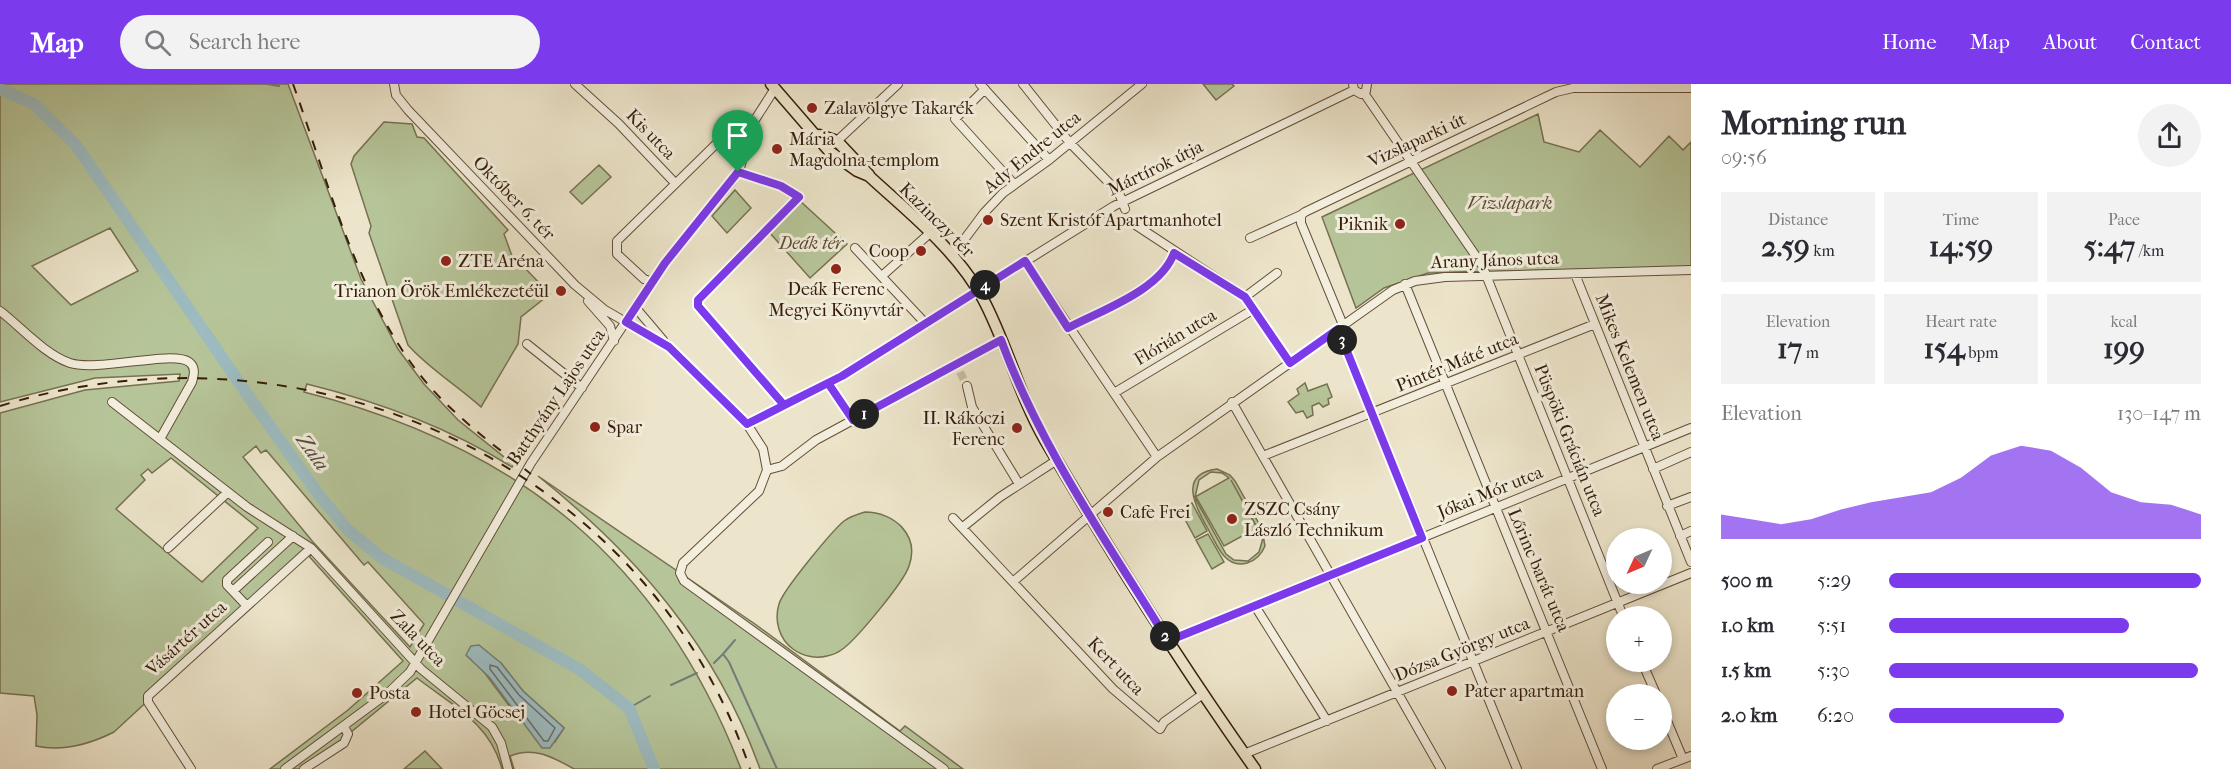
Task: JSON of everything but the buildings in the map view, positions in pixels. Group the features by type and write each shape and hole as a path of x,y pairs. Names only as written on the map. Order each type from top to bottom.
{"main road":[{"name":"Kazinczy tér","path":"763,84 774,86 839,159 869,176 930,233 952,256 978,290 1032,415 1057,460 1168,641 1255,769"},
{"name":"Kazinczy tér","path":"819,135 837,141 868,171 869,176"}],"street":[{"name":"Október 6. tér","path":"394,84 396,95 408,110 574,285 604,310 669,347"},
{"name":"Kis utca","path":"575,84 610,116 675,183"},
{"path":"837,141 898,84"},
{"name":"Ady Endre utca","path":"952,256 984,213 1014,184 1071,143 1142,84"},
{"path":"1549,84 1556,92"},
{"path":"1025,85 1071,143 1119,193 1124,205"},
{"name":"Batthyány Lajos utca","path":"285,769 396,687 416,663 524,474 652,282 738,172 755,118 774,86"},
{"name":"Vizslaparki út","path":"1250,238 1556,92 1572,88 1690,86"},
{"path":"1014,184 955,119 983,87 1049,160"},
{"path":"1354,87 1359,94 1367,87"},
{"name":"Mártírok útja","path":"747,424 828,383 1025,261 1124,205 1354,87"},
{"name":"Püspöki Grácián utca","path":"1367,87 1411,161 1482,265 1618,604"},
{"path":"652,282 644,279 617,254 615,248 620,238 716,144 722,142 745,147"},
{"path":"738,172 781,186 799,197 697,303 784,405"},
{"path":"1301,215 1301,223 1373,414 1516,769"},
{"path":"1131,222 1174,254 1245,297 1290,363"},
{"path":"883,275 930,233"},
{"path":"855,248 883,275 926,324"},
{"path":"1068,328 1150,285 1163,273 1174,254"},
{"path":"1025,261 1157,457"},
{"name":"Arany János utca","path":"1090,515 1157,457 1232,402 1290,363 1376,299 1405,284 1445,277 1691,270"},
{"path":"1245,297 1277,273"},
{"name":"Mikes Kelemen utca","path":"1575,274 1691,562"},
{"name":"Lőrinc barát utca","path":"1405,284 1602,769"},
{"path":"574,285 608,324 614,340"},
{"path":"635,307 669,347 747,424 763,449 767,470 759,491 683,563 680,573 688,585 944,769"},
{"name":"Flórián utca","path":"1114,393 1254,309"},
{"path":"0,311 53,353 74,364 105,365 170,359 183,359 191,364 195,373 192,382 160,439"},
{"name":"Pintér Máté utca","path":"1263,456 1595,324"},
{"path":"767,470 782,466 816,440 958,368 1001,340"},
{"path":"527,344 560,373 582,388"},
{"path":"828,383 853,420"},
{"path":"967,386 972,407 1019,483"},
{"name":"Zala utca","path":"112,402 228,492 311,548 416,663 492,727 501,743 508,769"},
{"path":"1232,402 1441,769"},
{"name":"Jókai Mór utca","path":"1168,641 1691,428"},
{"path":"1653,469 1691,452"},
{"path":"963,527 1019,483 1057,460"},
{"path":"168,548 228,492"},
{"path":"1668,506 1691,497"},
{"path":"1014,581 1090,515"},
{"name":"Kert utca","path":"953,518 1113,689 1160,729 1164,722 1203,694"},
{"path":"1680,536 1691,531"},
{"path":"233,591 293,536"},
{"path":"247,606 227,585 227,580 266,544 275,552"},
{"name":"Vásártér utca","path":"191,769 147,698 311,548"},
{"name":"Dózsa György utca","path":"1244,754 1691,573"},
{"path":"1255,606 1327,721"},
{"path":"304,769 344,743 348,734 344,727"},
{"path":"1657,769 1687,758 1672,729"}],"green space":[{"path":"0,84 288,84 361,279 398,349 424,384 458,420 514,465 512,467 463,440 413,417 307,384 304,392 381,415 451,444 515,480 573,523 624,573 669,630 708,695 741,769 574,769 543,754 527,752 510,756 514,769 502,769 489,739 479,727 457,707 417,678 306,769 270,769 348,710 403,661 307,554 114,732 76,746 46,748 36,746 37,715 34,696 0,693 0,413 85,390 179,381 180,374 95,378 0,402","holes":["110,228 138,271 71,305 32,266","256,446 261,453 266,450 364,565 368,562 424,624 410,647 313,542 243,457","171,458 258,528 202,582 116,509 145,480 141,475 148,469 152,473","475,660 501,663 523,691 564,728 555,742 510,707"]},
{"path":"1203,84 1232,84 1234,86 1216,100"},
{"name":"Vizslapark","path":"1538,114 1544,142 1579,152 1600,130 1640,167 1669,136 1683,150 1691,142 1691,267 1428,273 1384,288 1356,308 1322,217"},
{"name":"ZTE Aréna","path":"384,122 412,124 417,137 424,138 508,230 504,234 516,267 522,265 550,294 521,317 518,344 481,407 424,361 408,345 369,233 371,226 351,164 354,156"},
{"path":"599,165 611,177 582,204 570,192"},
{"path":"735,190 751,208 727,233 712,216"},
{"name":"Deák tér","path":"799,200 847,244 810,278 769,232"},
{"path":"1305,383 1308,391 1327,384 1332,397 1328,399 1329,404 1323,407 1319,403 1312,406 1313,415 1307,418 1303,411 1296,413 1288,402 1299,394 1297,389"},
{"path":"1217,469 1230,475 1262,529 1265,546 1253,561 1241,564 1229,561 1215,542 1198,510 1193,492 1197,477","holes":["1211,472 1222,473 1229,478 1195,497 1199,480","1231,480 1263,538 1259,552 1248,561 1234,560 1226,554 1196,500 1196,497 1224,546 1257,528"]},
{"path":"538,476 755,624 900,731 905,726 963,769 760,769 721,683 697,644 670,607 608,538"},
{"path":"1192,503 1207,531 1195,538 1180,510"},
{"path":"865,512 886,516 902,527 911,544 909,566 880,609 844,648 823,657 805,655 788,645 781,635 777,616 779,604 798,574 838,527 849,518"},
{"path":"1208,534 1224,562 1212,569 1196,540"},
{"path":"425,751 442,769 404,769"}],"water":[{"path":"479,645 501,663 523,691 564,728 550,748 542,748 490,678 466,655 471,646"}],"waterway":[{"path":"267,84 279,86"},
{"name":"Zala","path":"0,89 34,104 76,145 247,394 319,495 349,531 382,558 579,669 629,708 654,769"},
{"path":"723,654 735,640"},
{"path":"714,663 723,654 729,662 777,769"},
{"path":"671,685 697,673"},
{"path":"629,708 650,696"}],"tunnel":[{"path":"960,372 967,386"}],"railway":[{"path":"293,84 349,244 385,321 406,356 431,388 454,412 531,474"},
{"path":"0,406 115,382 230,380 343,398 450,437 547,494 632,569 700,661 750,769"}],"place":[{"name":"Zalavölgye Takarék","path":"812,108"},
{"name":"Mária Magdolna-templom","path":"777,149"},
{"name":"Szent Kristóf Apartmanhotel","path":"988,220"},
{"name":"Piknik","path":"1400,224"},
{"name":"Coop","path":"921,251"},
{"name":"ZTE Aréna","path":"446,261"},
{"name":"Deák Ferenc Megyei Könyvtár","path":"836,269"},
{"name":"Trianon Örök Emlékezetéül","path":"561,291"},
{"name":"Spar","path":"595,427"},
{"name":"II. Rákóczi Ferenc","path":"1017,428"},
{"name":"Cafe Frei","path":"1108,512"},
{"name":"ZSZC Csány László Technikum","path":"1232,519"},
{"name":"Pater apartman","path":"1452,691"},
{"name":"Posta","path":"357,693"},
{"name":"Hotel Göcsej","path":"416,712"}],"route":[{"path":"738,172 665,263 626,322 669,347 747,424 828,383 853,420 1001,340 1043,436 1168,641 1422,538 1338,329 1290,363 1245,297 1174,253 1168,267 1150,285 1068,328 1025,261 842,376 784,405 697,303 799,197 781,186 738,172"}]}
